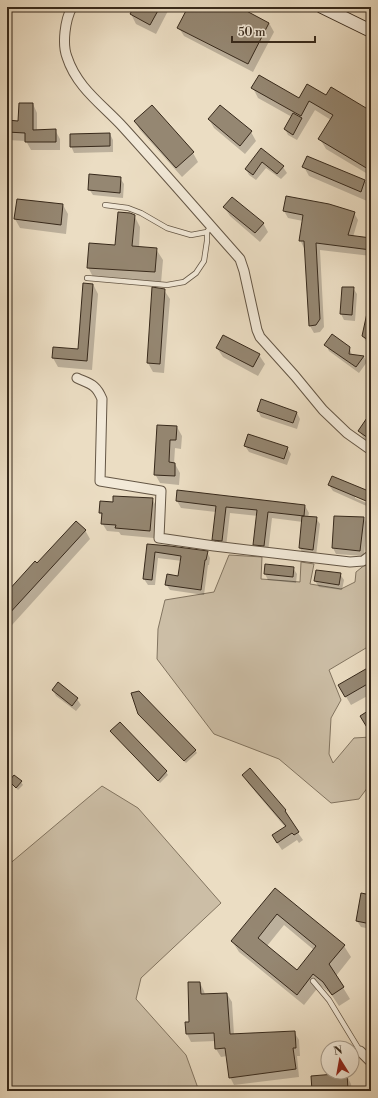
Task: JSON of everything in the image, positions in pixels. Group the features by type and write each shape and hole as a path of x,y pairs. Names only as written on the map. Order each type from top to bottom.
{"street":[{"path":"72,7 66,27 65,37 66,56 71,68 88,93 122,126 209,229 240,259 260,337 323,410 346,433 371,450"},
{"path":"322,7 371,31"},
{"path":"76,378 92,384 98,390 102,399 100,481 161,491 159,538 350,562 362,561 371,555"},
{"path":"360,1051 371,1062"}],"lane":[{"path":"88,278 167,285 184,282 196,273 204,262 209,229 190,235 167,228 141,213 128,208 105,205"},
{"path":"313,981 329,1000 353,1040"}],"shaded area":[{"path":"229,555 262,557 261,579 300,582 301,562 314,564 310,584 341,589 355,582 356,572 371,560 371,645 329,670 341,700 331,718 329,754 333,763 354,738 371,737 371,783 359,799 331,803 279,759 214,734 157,659 158,629 165,600 214,592"},
{"path":"102,786 138,808 221,903 141,978 136,999 186,1055 199,1091 7,1091 7,866"}],"building":[{"path":"134,7 160,7 150,25 130,14"},
{"path":"188,7 239,7 269,23 248,64 177,28"},
{"path":"259,75 299,98 307,84 326,95 331,87 371,111 371,159 368,169 318,139 333,115 309,101 301,116 251,88"},
{"path":"19,103 33,103 33,130 56,129 56,142 25,142 25,133 7,132 7,120 18,121"},
{"path":"152,105 194,152 176,168 134,121"},
{"path":"220,105 252,131 240,146 208,119"},
{"path":"293,113 302,118 293,135 284,129"},
{"path":"110,133 110,146 70,147 70,134"},
{"path":"261,148 284,166 277,174 262,162 253,175 245,169"},
{"path":"307,156 365,180 361,192 302,167"},
{"path":"89,174 121,177 120,193 88,190"},
{"path":"286,196 329,204 355,212 348,235 371,238 371,250 316,243 320,319 316,325 309,326 304,241 299,241 303,215 283,211"},
{"path":"232,197 264,223 255,233 223,207"},
{"path":"17,199 63,204 61,225 14,219"},
{"path":"118,212 135,215 132,246 157,248 155,272 87,268 89,243 115,245"},
{"path":"83,283 93,284 87,361 52,358 53,347 78,349"},
{"path":"152,287 165,289 160,364 147,363"},
{"path":"342,287 354,287 352,315 340,314"},
{"path":"367,313 371,313 371,342 362,336"},
{"path":"332,334 350,347 349,354 364,356 356,367 324,345"},
{"path":"223,335 260,354 253,367 216,348"},
{"path":"261,399 297,412 293,423 257,411"},
{"path":"371,412 371,440 358,431"},
{"path":"157,425 177,426 176,440 170,440 169,462 175,463 175,476 154,475"},
{"path":"248,434 288,447 284,459 244,446"},
{"path":"332,476 371,492 371,503 328,485"},
{"path":"177,490 305,505 304,516 268,512 264,546 253,545 257,510 226,507 222,541 212,540 216,506 176,501"},
{"path":"113,496 153,498 150,531 115,528 116,525 101,524 102,513 99,513 100,501 113,502"},
{"path":"302,516 317,517 313,550 299,548"},
{"path":"334,516 364,517 360,551 332,548"},
{"path":"76,521 86,530 7,616 7,592 35,561 37,563"},
{"path":"147,544 208,551 205,560 201,590 165,585 167,574 178,576 181,556 155,552 152,580 143,579"},
{"path":"265,564 294,567 293,577 264,574"},
{"path":"316,570 341,573 339,585 314,581"},
{"path":"371,666 371,682 345,697 338,685"},
{"path":"58,682 78,698 72,706 52,690"},
{"path":"139,691 196,750 184,761 138,714 131,693"},
{"path":"371,709 371,734 360,716"},
{"path":"120,722 167,771 158,781 110,731"},
{"path":"250,768 286,810 285,811 299,832 294,835 292,833 277,843 272,835 286,826 242,775"},
{"path":"14,775 22,781 16,788 9,781"},
{"path":"275,888 345,945 329,964 344,987 332,995 323,982 313,974 297,995 231,941","holes":["277,914 316,946 297,970 258,938"]},
{"path":"361,893 371,895 371,924 356,921"},
{"path":"188,982 200,982 201,994 227,993 230,1034 295,1031 296,1048 293,1048 296,1069 229,1078 225,1048 215,1049 214,1033 186,1034 185,1022 189,1022"},
{"path":"320,1075 320,1080 347,1080 348,1090 312,1091 311,1076"}]}
